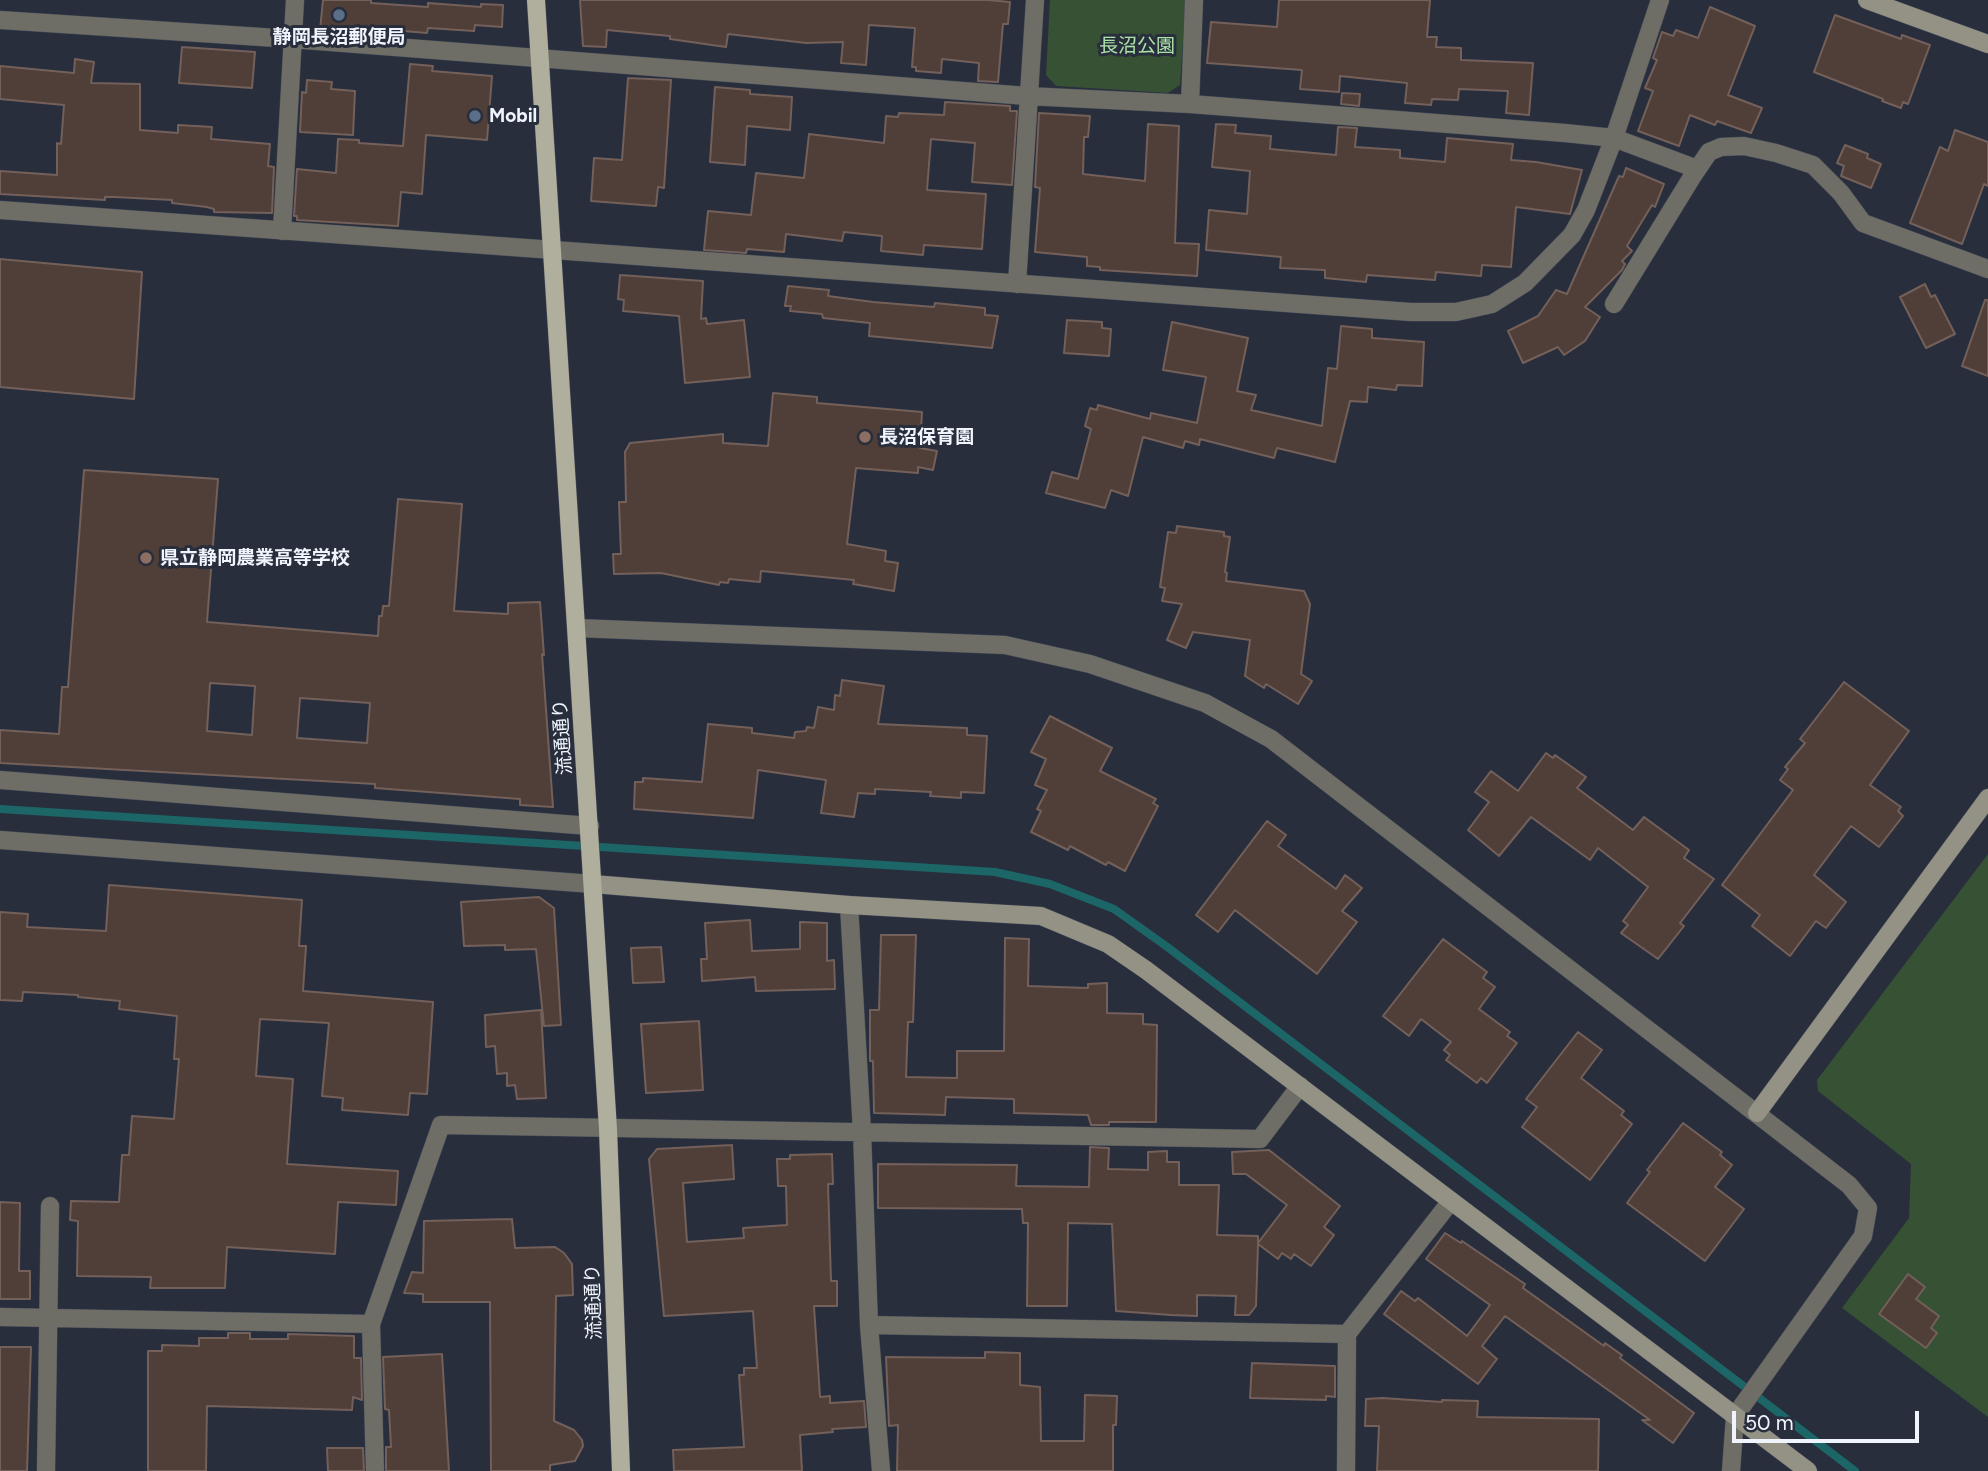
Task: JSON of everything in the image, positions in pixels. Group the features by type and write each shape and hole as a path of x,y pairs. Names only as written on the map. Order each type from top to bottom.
{"main road":[{"name":"流通通り","path":"536,0 608,1129 621,1471"}],"street":[{"path":"282,231 295,0"},
{"path":"1017,284 1035,0"},
{"path":"1190,104 1194,0"},
{"path":"0,211 1411,312 1456,312 1492,304 1525,283 1572,234 1586,210 1614,138 1660,0"},
{"path":"1867,0 1988,44"},
{"path":"0,20 292,39 1027,96 1190,104 1614,138 1697,169"},
{"path":"1614,304 1697,169 1709,152 1721,146 1744,146 1813,166 1840,193 1863,223 1988,269"},
{"path":"577,628 1005,645 1090,664 1205,703 1271,739 1849,1185 1868,1208 1863,1236 1739,1410 1731,1471"},
{"path":"0,780 590,826"},
{"path":"1757,1113 1988,798"},
{"path":"0,840 592,877 849,905 1041,915 1108,944 1146,970 1451,1201 1739,1410 1808,1471"},
{"path":"849,905 862,1132 869,1325 881,1471"},
{"path":"375,1471 371,1324 441,1125 1260,1139 1300,1086"},
{"path":"1346,1471 1347,1334 1451,1201"},
{"path":"47,1471 50,1206"},
{"path":"0,1317 371,1324"},
{"path":"869,1325 1347,1334"}],"green space":[{"name":"長沼公園","path":"1050,0 1186,0 1180,85 1168,93 1056,86 1046,75"},
{"path":"1988,854 1988,1417 1842,1308 1909,1218 1911,1164 1818,1091 1817,1080"}],"building":[{"path":"323,0 371,0 371,3 428,7 428,3 481,7 481,4 503,5 502,27 475,25 474,31 428,28 427,33 368,28 368,33 320,30"},
{"path":"580,0 1010,2 1008,24 1003,24 998,82 978,81 979,63 942,59 941,73 916,71 916,67 912,67 915,28 869,25 866,65 841,63 843,42 806,43 728,34 726,47 670,39 670,36 607,30 606,47 583,46"},
{"path":"1279,0 1430,0 1427,37 1437,37 1436,47 1461,48 1461,60 1533,63 1529,115 1506,113 1508,91 1459,89 1458,100 1432,99 1431,105 1405,103 1407,83 1340,76 1339,92 1300,89 1302,70 1207,63 1211,22 1277,27"},
{"path":"1710,7 1755,26 1728,95 1762,108 1751,133 1717,121 1715,125 1690,115 1679,146 1638,131 1653,91 1645,88 1657,60 1653,58 1662,32 1673,36 1676,30 1698,38"},
{"path":"1835,15 1901,39 1902,35 1930,45 1908,104 1903,102 1901,108 1814,72"},
{"path":"182,47 255,52 252,88 179,83"},
{"path":"75,59 94,62 91,83 140,84 140,130 178,133 178,125 212,127 211,139 270,144 268,166 274,167 272,213 214,212 214,209 207,207 172,203 172,200 105,197 105,200 0,194 0,171 57,175 57,143 61,144 64,105 0,99 0,66 74,73"},
{"path":"410,64 433,66 432,71 492,76 487,140 426,135 422,194 401,192 398,226 297,220 297,216 294,216 297,169 336,173 338,139 403,146"},
{"path":"628,78 671,80 664,188 658,187 656,206 591,201 594,158 622,160"},
{"path":"307,80 332,82 331,89 355,91 353,135 300,132 302,92 306,93"},
{"path":"715,87 750,90 750,94 792,97 790,130 747,126 745,165 710,162"},
{"path":"1342,93 1360,94 1359,106 1341,104"},
{"path":"945,102 1010,106 1010,111 1017,111 1012,185 972,182 975,143 931,139 927,190 986,194 982,249 924,245 923,255 881,251 882,236 844,232 842,241 786,234 784,252 704,250 708,211 751,215 756,173 804,178 809,134 884,143 886,116 898,117 899,113 944,115"},
{"path":"1039,113 1090,116 1088,137 1084,137 1083,174 1145,181 1148,124 1179,126 1175,243 1199,244 1197,276 1100,270 1100,267 1087,266 1087,257 1035,252 1040,188 1035,187"},
{"path":"1216,124 1236,125 1235,133 1271,136 1270,149 1336,155 1338,127 1357,128 1355,147 1400,150 1400,158 1445,162 1447,138 1513,144 1511,160 1582,170 1570,214 1516,207 1511,267 1482,265 1481,276 1436,272 1435,280 1367,275 1366,282 1325,278 1325,270 1280,268 1281,257 1206,250 1209,210 1247,214 1250,171 1212,167"},
{"path":"1955,130 1988,142 1988,186 1984,184 1962,244 1910,223 1940,147 1948,151"},
{"path":"1845,145 1868,154 1867,158 1881,164 1871,188 1841,176 1844,166 1837,163"},
{"path":"1626,168 1664,184 1655,207 1652,205 1627,246 1632,251 1622,261 1625,264 1622,270 1585,307 1600,317 1585,341 1564,355 1558,347 1523,363 1508,331 1538,316 1556,290 1567,294 1619,176 1623,177"},
{"path":"0,259 142,272 134,399 0,387"},
{"path":"620,275 703,281 701,319 706,318 707,324 744,320 750,377 685,383 679,316 623,311 624,300 618,299"},
{"path":"1925,284 1931,297 1935,295 1955,334 1926,348 1900,297"},
{"path":"788,286 829,290 828,296 873,302 934,307 935,303 985,308 985,315 998,316 992,348 869,336 870,323 790,311 791,306 785,306"},
{"path":"1985,300 1988,300 1988,376 1962,366"},
{"path":"1067,320 1102,322 1102,328 1111,329 1109,356 1064,353"},
{"path":"1172,322 1248,338 1237,391 1256,395 1251,410 1322,426 1328,368 1337,369 1341,326 1372,329 1372,338 1424,342 1422,386 1397,385 1396,390 1368,387 1367,402 1350,401 1335,462 1277,448 1274,458 1200,439 1199,445 1185,441 1183,448 1143,437 1128,496 1111,490 1105,508 1046,493 1052,472 1078,479 1091,429 1085,426 1090,408 1097,410 1098,405 1150,419 1151,413 1197,423 1206,377 1163,370"},
{"path":"773,393 817,397 817,403 922,412 920,448 937,451 933,470 918,467 918,473 856,468 847,544 886,551 885,561 898,563 894,591 853,584 854,580 761,571 760,582 729,579 728,583 720,582 719,585 661,573 614,574 613,554 621,554 619,502 626,502 625,452 630,443 723,434 723,443 768,446"},
{"path":"84,470 218,479 207,622 378,636 379,616 382,616 383,606 389,606 398,499 462,504 454,611 508,614 508,603 540,602 553,807 520,805 520,799 375,788 375,784 0,763 0,730 59,734 62,687 68,687","holes":["210,683 255,686 252,735 207,731","300,698 370,703 367,743 297,738"]},
{"path":"1177,526 1224,532 1224,536 1230,537 1226,581 1304,591 1310,604 1301,674 1312,681 1298,704 1266,684 1264,688 1245,676 1250,640 1193,632 1186,648 1167,640 1182,604 1162,601 1165,588 1160,587 1168,532 1176,533"},
{"path":"842,680 884,686 878,724 967,728 967,735 987,736 984,793 961,792 961,798 930,796 931,792 875,789 875,794 858,793 854,817 821,813 826,780 758,770 753,818 634,809 635,782 643,782 643,778 702,782 708,724 752,728 752,733 794,738 795,732 806,731 807,727 814,728 818,707 834,710 835,695 840,696"},
{"path":"1844,682 1909,731 1870,785 1901,807 1898,811 1903,816 1879,847 1851,826 1814,875 1846,902 1826,928 1816,921 1790,956 1752,926 1760,915 1722,885 1793,790 1780,780 1788,769 1785,767 1805,743 1800,739"},
{"path":"1050,716 1112,748 1100,771 1156,799 1153,803 1158,806 1125,871 1108,862 1106,865 1070,846 1068,850 1031,832 1041,811 1037,809 1047,790 1035,785 1046,759 1031,752"},
{"path":"1546,753 1553,758 1555,755 1586,777 1577,788 1633,830 1644,817 1689,850 1684,858 1714,879 1680,923 1684,926 1658,959 1621,933 1628,925 1623,921 1648,887 1598,848 1590,860 1531,817 1499,856 1468,830 1489,802 1475,792 1491,771 1518,791"},
{"path":"1267,821 1286,835 1278,846 1336,889 1345,875 1362,888 1342,911 1357,922 1317,974 1235,910 1218,932 1196,915"},
{"path":"109,885 302,900 299,946 306,946 303,991 433,1002 427,1094 410,1093 408,1115 342,1110 343,1098 322,1096 329,1023 260,1019 256,1076 293,1079 287,1164 398,1171 396,1205 338,1202 335,1254 227,1247 225,1288 150,1288 151,1277 77,1276 78,1221 70,1220 71,1201 119,1202 122,1155 129,1155 132,1116 174,1119 179,1059 174,1059 177,1016 119,1009 120,1001 78,995 23,992 22,1001 0,1000 0,912 28,914 27,927 106,931"},
{"path":"539,897 554,908 561,1025 544,1026 536,949 505,950 505,945 464,946 461,902"},
{"path":"750,920 752,951 800,949 800,922 827,923 827,961 834,960 835,989 756,991 755,977 702,981 701,959 707,959 705,923"},
{"path":"881,935 916,935 913,1022 908,1022 906,1077 957,1078 957,1051 1004,1051 1005,938 1029,939 1028,986 1088,988 1088,984 1107,983 1107,1013 1143,1014 1143,1024 1157,1025 1156,1122 1109,1122 1109,1125 1091,1125 1088,1115 1014,1113 1014,1099 946,1097 945,1115 874,1113 870,1010 879,1010"},
{"path":"1443,939 1487,972 1483,978 1495,987 1479,1009 1510,1032 1507,1036 1517,1043 1487,1083 1481,1078 1477,1083 1446,1060 1450,1055 1444,1050 1451,1042 1421,1019 1409,1036 1383,1016"},
{"path":"661,947 664,982 633,983 631,948"},
{"path":"541,1010 546,1098 517,1099 515,1085 507,1086 507,1073 497,1074 495,1046 486,1047 485,1015"},
{"path":"699,1021 703,1090 646,1093 641,1024"},
{"path":"1578,1032 1602,1050 1581,1078 1624,1111 1621,1115 1632,1124 1590,1180 1522,1127 1537,1107 1526,1099"},
{"path":"1683,1123 1722,1152 1720,1155 1732,1165 1715,1187 1744,1209 1705,1261 1627,1203 1650,1172 1647,1170"},
{"path":"732,1145 734,1179 683,1183 687,1242 744,1238 743,1228 787,1225 786,1186 778,1186 777,1159 790,1159 790,1155 832,1154 833,1184 828,1184 831,1281 837,1281 837,1306 814,1306 820,1397 830,1396 830,1403 864,1401 866,1427 832,1429 833,1432 800,1435 802,1471 674,1471 673,1450 744,1447 739,1375 744,1375 744,1368 757,1368 753,1311 664,1316 649,1159 657,1149"},
{"path":"1090,1147 1109,1148 1108,1169 1148,1170 1148,1152 1167,1151 1167,1162 1179,1162 1179,1185 1219,1185 1217,1235 1258,1236 1258,1243 1287,1205 1246,1174 1233,1174 1232,1152 1269,1150 1340,1206 1324,1227 1334,1235 1311,1266 1294,1254 1291,1259 1282,1253 1278,1259 1258,1244 1256,1306 1249,1315 1235,1315 1236,1296 1197,1295 1197,1316 1171,1315 1116,1311 1112,1224 1068,1223 1067,1306 1027,1306 1028,1223 1023,1223 1022,1209 878,1208 878,1164 1017,1165 1016,1186 1089,1187"},
{"path":"0,1202 20,1203 19,1271 30,1271 30,1299 0,1299"},
{"path":"512,1219 515,1248 555,1247 564,1253 572,1264 573,1295 556,1296 554,1421 574,1430 583,1446 575,1461 550,1465 550,1471 491,1471 490,1302 423,1302 423,1294 404,1293 412,1272 423,1273 424,1221"},
{"path":"1445,1233 1461,1243 1462,1241 1525,1284 1523,1288 1604,1346 1605,1343 1622,1355 1620,1358 1694,1413 1673,1443 1642,1420 1650,1420 1505,1316 1482,1346 1497,1359 1478,1384 1384,1314 1401,1291 1415,1301 1418,1298 1467,1336 1490,1305 1426,1259"},
{"path":"1908,1274 1925,1287 1916,1299 1939,1316 1931,1328 1937,1333 1926,1348 1879,1314"},
{"path":"228,1333 250,1333 250,1339 288,1339 288,1334 354,1336 354,1358 361,1358 362,1400 353,1397 352,1410 207,1406 206,1471 148,1471 148,1351 162,1351 162,1345 199,1346 199,1338 228,1338"},
{"path":"0,1347 31,1347 27,1471 0,1471"},
{"path":"985,1352 1020,1353 1020,1385 1040,1387 1041,1441 1084,1441 1085,1395 1117,1396 1116,1425 1113,1425 1113,1471 897,1471 898,1425 889,1426 886,1357 985,1358"},
{"path":"442,1354 449,1471 386,1471 386,1447 391,1447 389,1410 385,1409 383,1357"},
{"path":"1252,1363 1335,1366 1335,1397 1326,1396 1326,1400 1250,1398"},
{"path":"1366,1399 1442,1402 1478,1401 1477,1417 1599,1419 1598,1471 1377,1471 1379,1426 1365,1426"},
{"path":"327,1448 363,1448 364,1471 328,1471"}],"waterway":[{"path":"0,809 995,872 1050,884 1114,909 1166,946 1855,1471"}],"place":[{"name":"静岡長沼郵便局","path":"339,15"},
{"name":"Mobil","path":"475,116"},
{"name":"長沼保育園","path":"865,437"},
{"name":"県立静岡農業高等学校","path":"146,558"}]}
